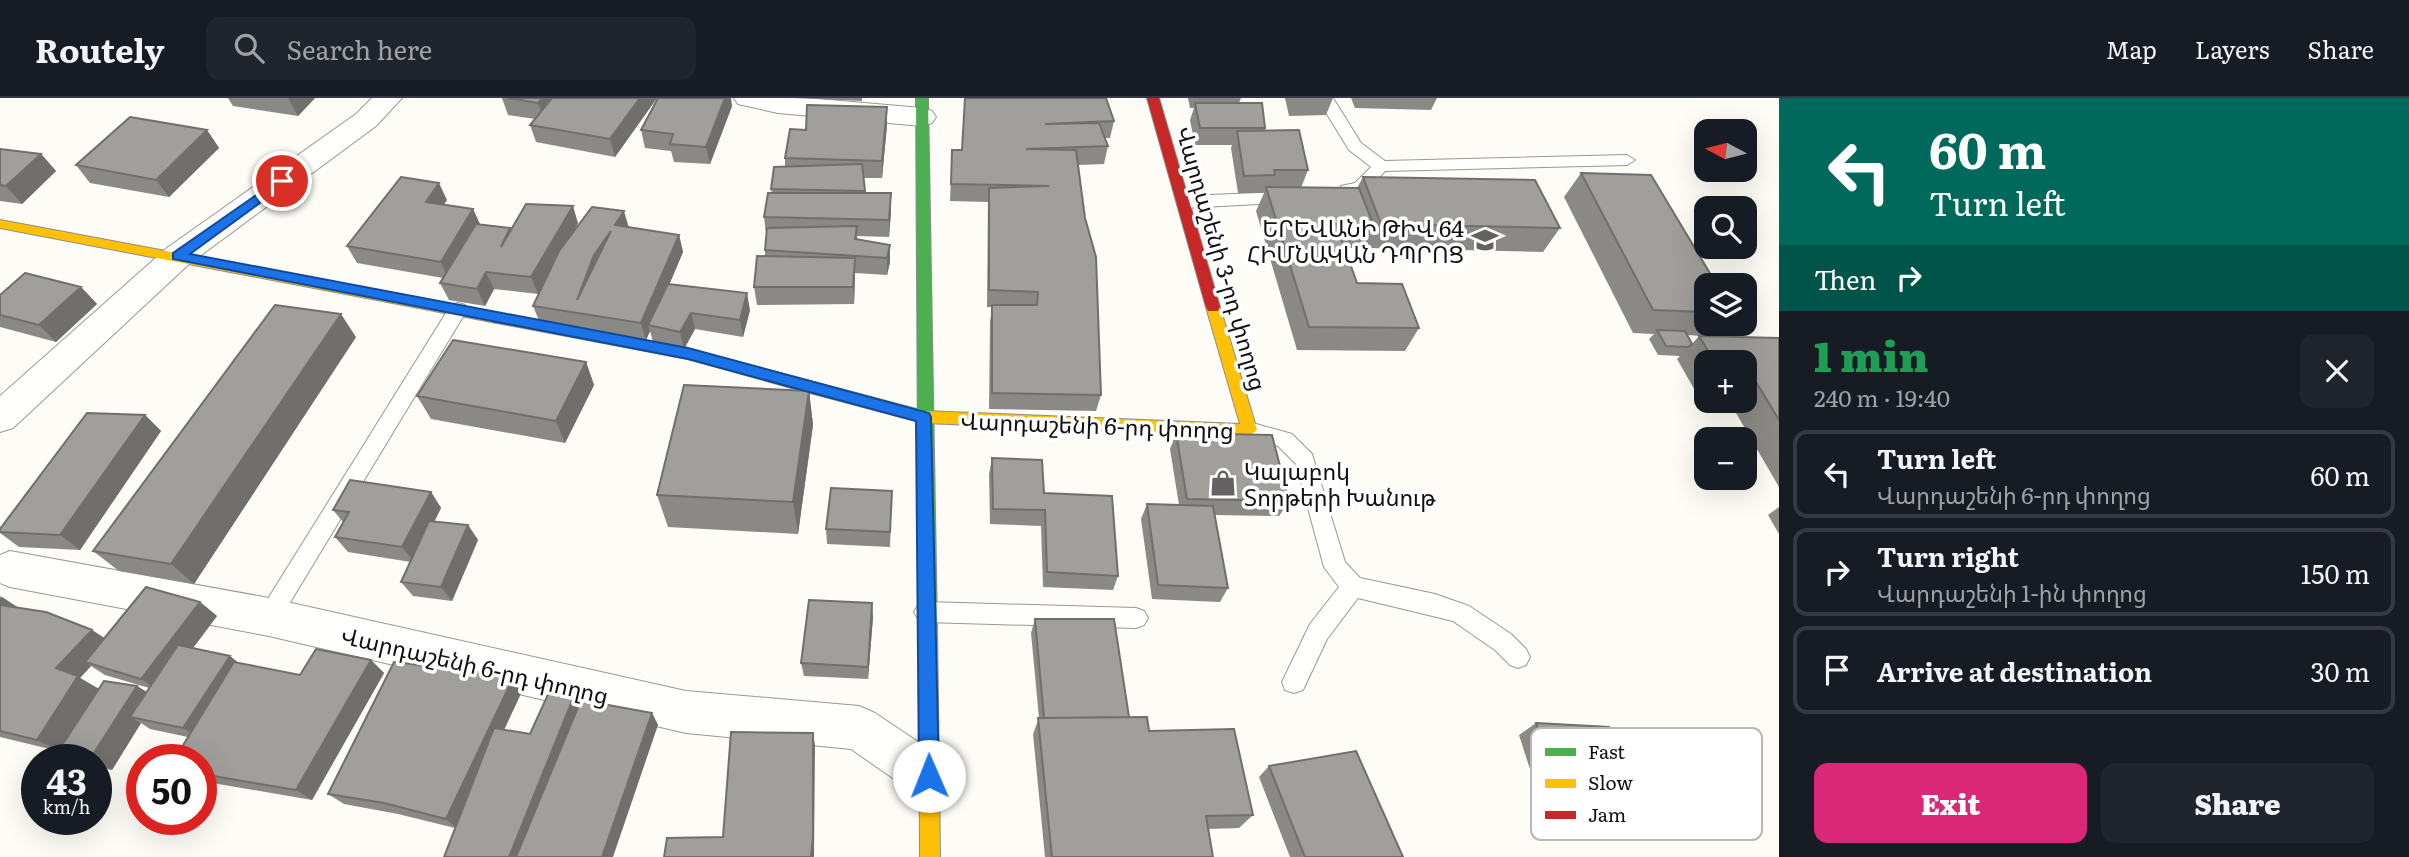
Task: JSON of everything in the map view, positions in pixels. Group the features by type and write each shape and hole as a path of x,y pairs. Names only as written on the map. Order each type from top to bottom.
{"street":[{"path":"0,418 178,256 366,120 388,98"},
{"path":"748,98 778,104 922,107 930,857"},
{"name":"Վարդաշենի 3-րդ փողոց","path":"1153,98 1249,430"},
{"name":"Վարդաշենի 6-րդ փողոց","path":"0,224 688,354 924,417 1249,430"},
{"name":"Վարդաշենի 6-րդ փողոց","path":"10,569 269,617 687,712 859,728 929,776"}],"lane":[{"path":"1325,98 1355,146 1381,166 1627,160"},
{"path":"1332,192 1360,188 1381,166"},
{"path":"1185,202 1305,196"},
{"path":"269,617 458,310"},
{"path":"1249,430 1285,440 1305,460 1335,567 1353,587 1435,604 1461,613 1503,642 1518,657"},
{"path":"1294,682 1310,645 1328,614 1353,587"},
{"path":"926,612 1136,618"}],"building":[{"path":"508,98 542,98 538,103"},
{"path":"552,98 640,98 610,139 530,125"},
{"path":"658,98 725,98 706,147 670,144 673,134 641,130"},
{"path":"965,98 1106,98 1114,121 1045,124 1099,123 1108,146 1026,149 1076,150 1085,218 1096,257 1101,395 992,393 992,305 1037,305 1038,292 989,290 989,188 1049,186 951,184 952,150 962,150"},
{"path":"1195,103 1262,103 1265,128 1200,128"},
{"path":"807,105 887,107 882,161 785,158 790,129 806,130"},
{"path":"130,117 207,130 156,180 76,165"},
{"path":"1299,130 1308,170 1274,170 1275,175 1244,176 1237,131"},
{"path":"0,149 41,154 6,186 0,185"},
{"path":"862,164 865,191 771,189 774,167"},
{"path":"1581,173 1651,175 1694,247 1694,259 1701,259 1710,273 1694,273 1694,312 1653,310"},
{"path":"401,177 439,183 426,202 473,209 441,262 347,246"},
{"path":"1363,177 1535,180 1560,228 1381,224"},
{"path":"1266,187 1359,188 1373,224 1336,224 1357,283 1402,284 1419,328 1309,327"},
{"path":"768,193 891,193 889,220 764,217"},
{"path":"526,204 573,206 531,277 486,272 477,289 440,283 476,224 510,228 501,247"},
{"path":"592,207 624,211 615,225 679,235 641,323 533,306 559,251","holes":["611,231 577,300 594,255"]},
{"path":"857,226 855,239 890,245 887,258 765,250 767,228"},
{"path":"757,256 855,258 853,287 754,287"},
{"path":"25,273 81,287 39,325 0,315 0,295"},
{"path":"668,284 747,293 740,320 691,313 680,332 648,325"},
{"path":"275,305 341,314 171,564 93,551"},
{"path":"1657,330 1685,331 1692,344 1688,347 1666,346"},
{"path":"1699,336 1779,338 1779,420 1757,384 1757,350 1708,350"},
{"path":"453,340 586,362 556,421 417,396"},
{"path":"684,385 809,391 793,502 657,495"},
{"path":"87,413 145,415 60,535 0,532 0,529"},
{"name":"Կալաբոկ Տորթերի Խանութ","path":"1176,433 1272,435 1289,501 1187,499"},
{"path":"992,458 1042,460 1044,493 1112,496 1118,576 1047,572 1045,510 993,509"},
{"path":"350,480 431,492 402,547 335,537 349,512 333,510"},
{"path":"831,488 892,491 890,532 826,529"},
{"path":"1147,504 1213,506 1228,588 1158,585"},
{"path":"429,521 468,525 441,587 401,582"},
{"path":"146,587 200,602 141,679 85,662"},
{"path":"809,600 872,603 868,667 801,663"},
{"path":"0,605 46,612 92,630 56,668 78,676 37,740 0,731"},
{"path":"1035,619 1114,619 1129,717 1044,718"},
{"path":"178,645 230,656 183,728 130,717"},
{"path":"316,649 371,660 296,790 217,777 217,744 184,744 234,662 300,675"},
{"path":"394,662 514,676 446,819 384,803 328,794"},
{"path":"104,681 137,686 100,744 63,744"},
{"path":"549,692 574,696 509,857 444,857 494,728 530,734"},
{"path":"581,700 652,713 602,857 516,857"},
{"path":"1147,717 1149,731 1234,729 1253,815 1206,816 1213,857 1052,857 1038,718"},
{"path":"1536,723 1609,728 1538,728"},
{"path":"731,732 813,733 811,857 664,857 667,838 723,837"},
{"path":"1356,751 1403,857 1305,857 1269,766"}],"traffic: fast":[{"path":"922,98 928,629"}],"traffic: slow":[{"path":"0,224 497,318"},
{"path":"795,383 924,417 1249,430 1213,307"},
{"path":"928,629 930,857"}],"traffic: jam":[{"path":"1153,98 1213,307"},
{"path":"497,318 688,354 795,383"}],"place":[{"name":"ԵՐԵՎԱՆԻ ԹԻՎ 64 ՀԻՄՆԱԿԱՆ ԴՊՐՈՑ","path":"1485,240"},
{"name":"Կալաբոկ Տորթերի Խանութ","path":"1223,483"}],"route":[{"path":"282,181 178,256 688,354 924,417 929,776"}]}
